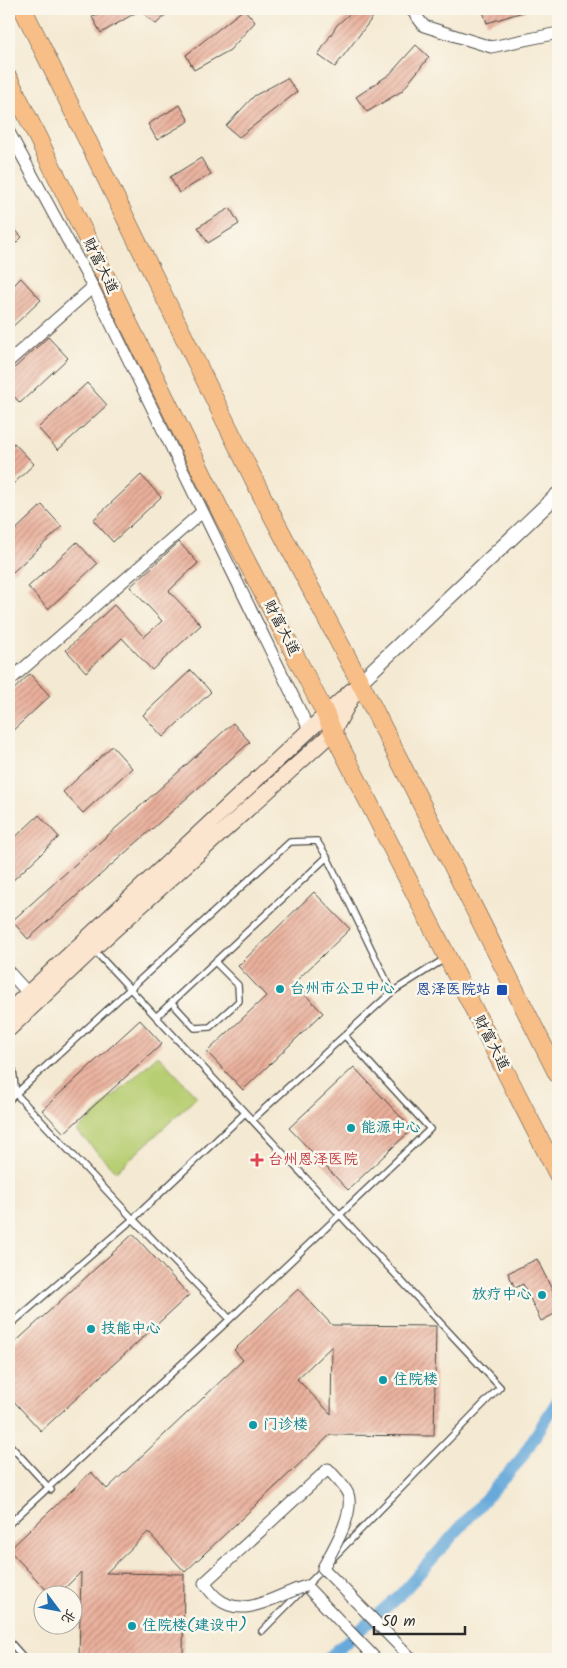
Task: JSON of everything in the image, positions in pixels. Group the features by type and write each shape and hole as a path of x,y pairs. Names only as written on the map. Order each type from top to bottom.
{"main road":[{"path":"23,9 261,494 360,682 558,1075"},
{"name":"财富大道","path":"9,79 222,514 325,713 558,1174"},
{"path":"9,1029 89,944 325,713 360,682"},
{"path":"10,1007 89,944 333,732 360,682"}],"street":[{"path":"411,9 424,26 490,47 558,32"},
{"path":"9,132 93,287 309,729"},
{"path":"9,361 93,287"},
{"path":"360,682 558,494"},
{"path":"9,680 202,512"},
{"path":"9,972 28,993"},
{"path":"376,1659 306,1586 260,1605 237,1608 218,1599 204,1583 328,1469 348,1495 348,1511 341,1533 323,1568 412,1659"}],"lane":[{"path":"9,1100 290,842 317,842 327,857 392,992"},
{"path":"156,1018 327,857"},
{"path":"89,944 500,1387 262,1631"},
{"path":"252,1120 392,992 448,957"},
{"path":"172,1003 196,1028 210,1027 239,1001 238,985 215,962"},
{"path":"9,1524 50,1488 341,1215 430,1129 345,1036"},
{"path":"9,1066 13,1070 16,1094 230,1319"},
{"path":"9,1326 133,1219 245,1113"},
{"path":"9,1444 50,1488"},
{"path":"9,1641 25,1659"}],"green space":[{"path":"158,1055 197,1097 116,1172 77,1131"}],"building":[{"path":"106,9 142,9 101,33 92,17"},
{"path":"150,9 172,9 156,24 145,15"},
{"path":"244,9 255,22 230,50 194,70 186,55"},
{"path":"355,9 379,9 335,67 318,55 337,25"},
{"path":"482,9 526,9 526,11 487,23"},
{"path":"416,45 429,57 402,91 367,112 356,97 390,74"},
{"path":"287,78 297,92 239,137 226,126 254,96"},
{"path":"180,105 189,121 157,140 148,124"},
{"path":"201,158 211,174 179,193 170,177"},
{"path":"230,208 239,224 208,243 198,227"},
{"path":"9,223 22,237 9,250"},
{"path":"21,278 41,300 9,330 9,290"},
{"path":"48,337 68,358 20,403 9,391 9,373"},
{"path":"87,383 107,405 58,450 38,428"},
{"path":"14,443 34,464 9,488 9,448"},
{"path":"141,475 161,497 113,542 93,520"},
{"path":"42,505 62,527 13,572 9,567 9,536"},
{"path":"77,542 97,564 48,609 28,587"},
{"path":"179,542 198,563 169,591 201,625 152,670 122,638 86,672 66,650 114,605 144,637 162,621 130,587"},
{"path":"191,670 211,692 163,737 143,715"},
{"path":"30,674 50,696 9,734 9,694"},
{"path":"233,723 250,742 28,939 12,921"},
{"path":"112,746 132,768 83,813 63,792"},
{"path":"39,815 59,837 9,884 9,843"},
{"name":"台州市公卫中心","path":"314,892 350,929 294,983 323,1013 243,1090 207,1052 266,996 238,966"},
{"path":"140,1020 162,1044 64,1133 42,1110"},
{"name":"能源中心","path":"354,1067 412,1129 348,1190 289,1128"},
{"name":"技能中心","path":"133,1234 189,1295 41,1431 9,1396 9,1348"},
{"name":"放疗中心","path":"537,1259 558,1302 558,1312 541,1321 523,1284 515,1288 508,1273"},
{"path":"298,1289 332,1325 436,1326 434,1436 330,1435 185,1572 148,1532 106,1573 184,1574 183,1659 79,1659 80,1636 82,1636 81,1572 67,1586 43,1586 9,1550 91,1472 107,1489 243,1360 234,1350","holes":["332,1346 331,1414 297,1379"]}],"waterway":[{"path":"327,1659 401,1594 520,1460 558,1400"}],"place":[{"name":"台州市公卫中心","path":"280,989"},
{"name":"恩泽医院站","path":"502,990"},
{"name":"能源中心","path":"351,1128"},
{"name":"台州恩泽医院","path":"257,1160"},
{"name":"放疗中心","path":"542,1295"},
{"name":"技能中心","path":"91,1329"},
{"name":"住院楼","path":"383,1380"},
{"name":"门诊楼","path":"253,1425"},
{"name":"住院楼(建设中)","path":"132,1626"}]}
